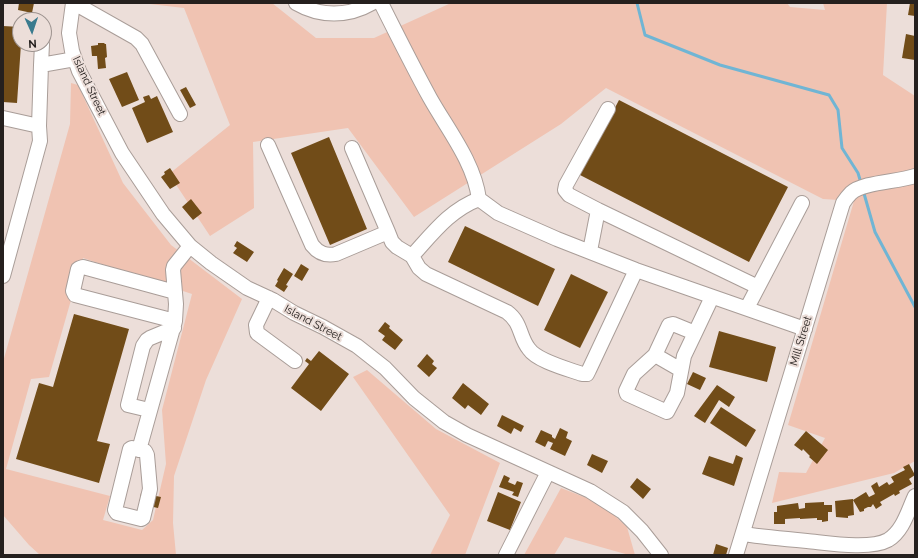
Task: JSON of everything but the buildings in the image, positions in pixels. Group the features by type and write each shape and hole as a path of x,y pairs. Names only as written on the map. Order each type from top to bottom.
{"street":[{"name":"Island Street","path":"74,3 69,33 70,42 79,71 122,153 163,214 190,246 211,263 247,288 269,298 357,346 385,368 414,398 444,422 480,441 590,491 623,512 642,531 661,555"},
{"path":"74,3 136,38 142,44 180,114"},
{"path":"296,3 316,12 326,14 344,13 372,3"},
{"path":"381,3 425,88 471,168 477,184 479,199 498,213 557,239 636,270 805,329"},
{"path":"3,276 40,141 39,126 42,52"},
{"path":"41,65 75,59"},
{"path":"608,108 566,185 565,190 569,195 758,286"},
{"path":"3,118 39,126"},
{"path":"268,145 312,246 316,250 329,255 336,254 388,232"},
{"path":"352,148 392,242 397,247 412,256 419,268 426,274 508,312 518,323 525,344 535,356 582,374 586,374 636,270"},
{"name":"Mill Street","path":"736,555 843,203 850,193 861,187 902,180 915,176"},
{"path":"412,256 447,218 466,205 479,199"},
{"path":"747,308 802,202"},
{"path":"590,251 598,210"},
{"path":"139,450 174,325 176,314 174,266 190,246"},
{"path":"174,325 75,295 73,291 78,269 83,267 175,292"},
{"path":"695,333 671,324 655,356 634,374 626,391 627,394 667,412 677,393 684,356 695,333 712,297"},
{"path":"269,298 256,325 257,333 295,360"},
{"path":"149,410 128,405 143,346 150,338 174,325"},
{"path":"655,356 682,370"},
{"path":"132,448 139,450 145,452 147,455 150,487 143,518 141,519 117,513 115,510 130,449 132,448"},
{"path":"506,555 548,472"},
{"path":"743,534 863,550 888,540 896,533 903,524 915,496"}],"shaded area":[{"path":"141,3 272,3 316,38 374,38 451,3 787,3 790,7 825,10 823,3 887,3 883,75 915,96 915,461 894,473 772,503 779,472 806,473 825,438 788,425 854,201 823,199 606,88 561,124 414,217 348,128 253,142 254,208 210,236 169,174 230,125 184,8"},
{"path":"71,83 78,85 123,183 171,245 242,299 206,380 174,476 173,523 176,555 40,555 29,545 3,515 3,362 70,124","holes":["83,258 192,294 162,410 166,464 153,520 142,530 103,520 110,496 6,469 31,379 49,377"]},
{"path":"367,370 436,429 500,463 465,555 430,555 450,515 353,377"},
{"path":"561,488 602,504 627,527 635,555 629,555 565,537 554,555 524,555"}],"waterway":[{"path":"637,3 645,35 720,65 829,95 838,110 842,148 858,173 861,183"},
{"path":"863,190 875,232 915,307"}]}
